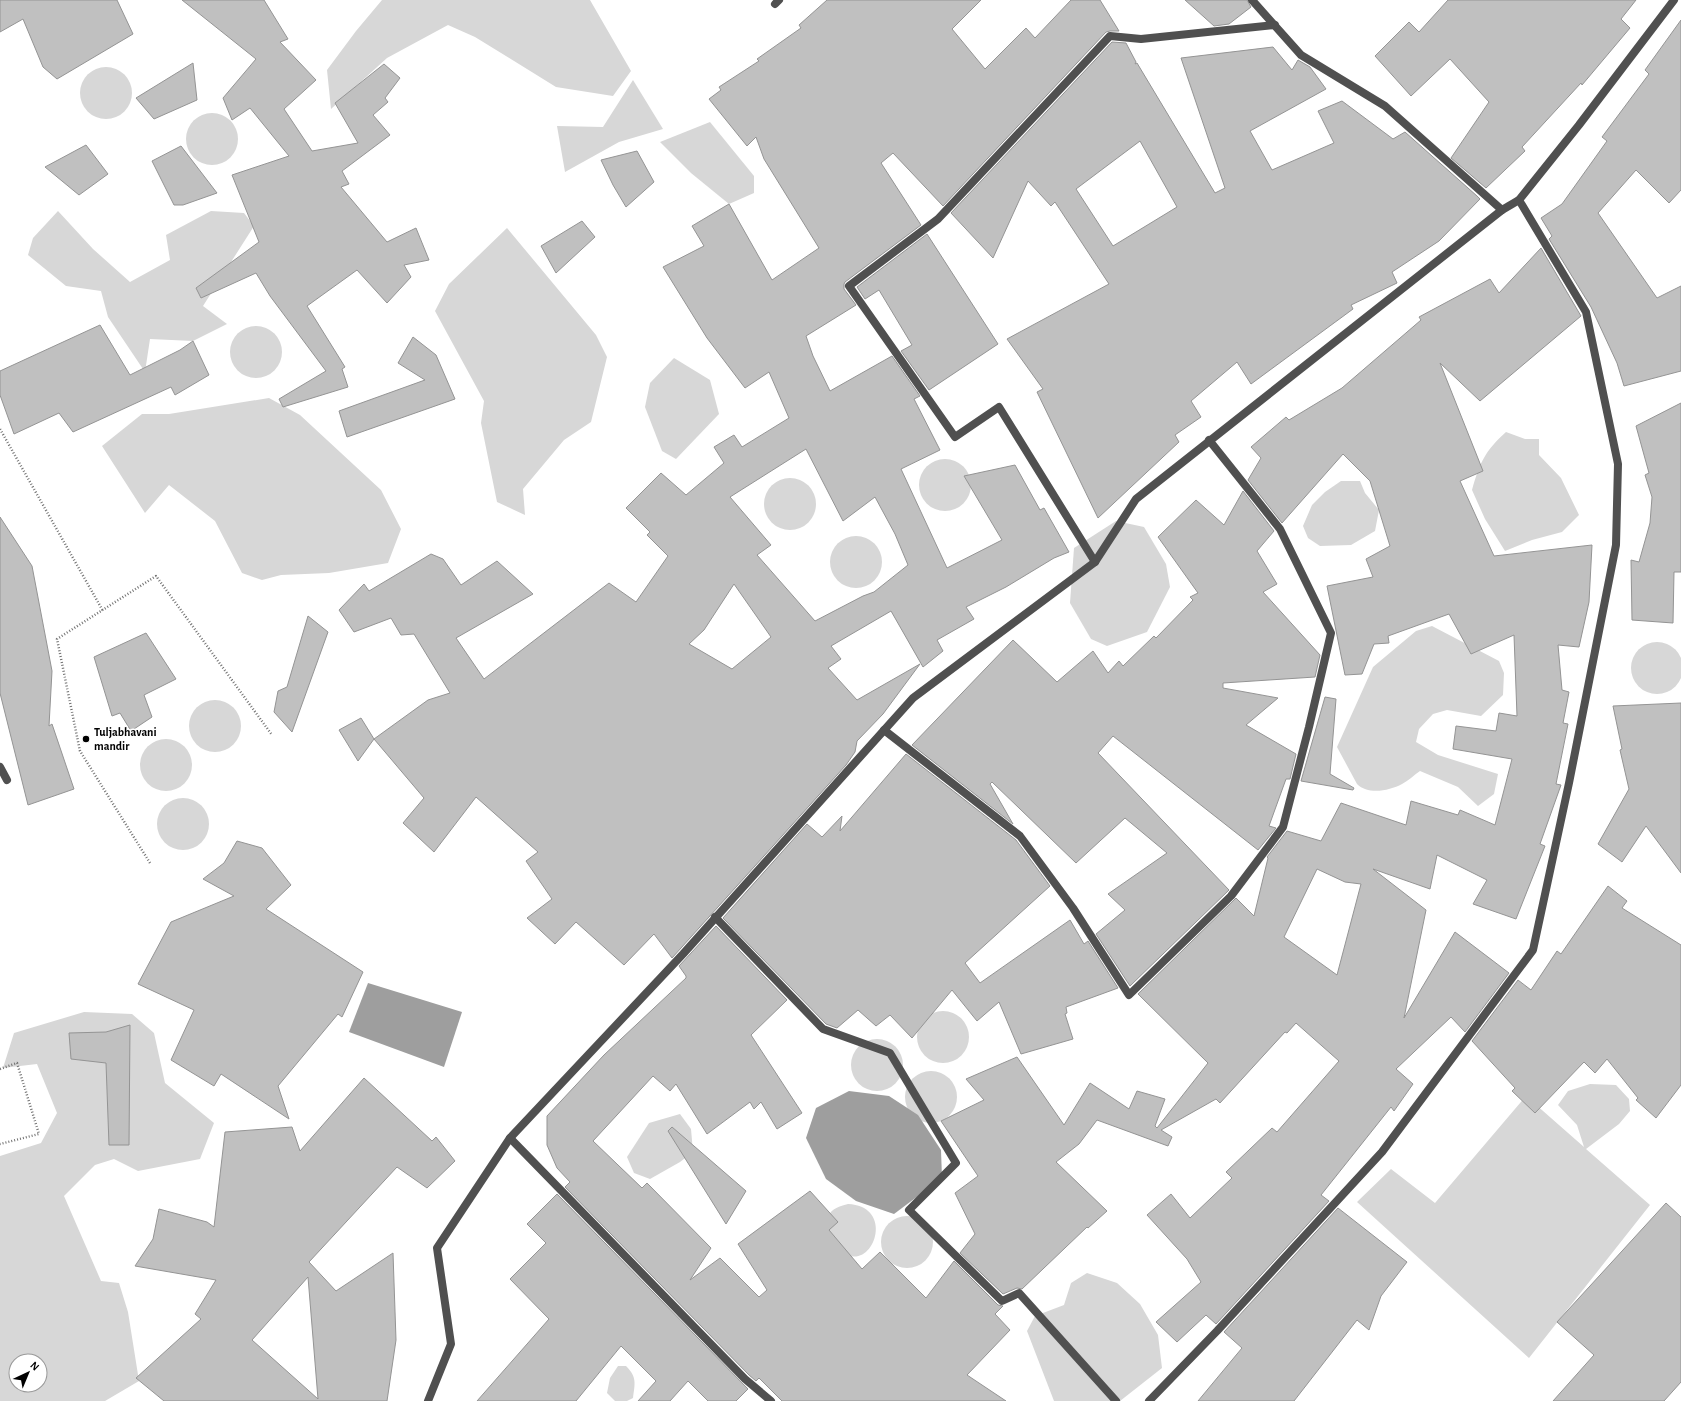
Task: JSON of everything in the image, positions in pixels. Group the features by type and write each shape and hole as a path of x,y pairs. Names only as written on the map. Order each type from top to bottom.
{"street":[{"path":"1252,0 1301,55 1385,106 1502,210"},
{"path":"428,1401 450,1344 437,1248 510,1138 573,1072 715,917 913,698 1095,562 1136,499 1502,210 1519,200 1579,125 1674,0"},
{"path":"1095,562 999,407 955,437 849,286 938,219 1110,36 1141,39 1275,25"},
{"path":"1149,1401 1217,1331 1382,1152 1533,950 1569,783 1616,545 1618,464 1586,312 1519,200"},
{"path":"884,730 1020,836 1073,908 1129,995 1231,896 1283,827 1309,727 1331,633 1280,529 1210,440"},
{"path":"0,767 7,780"},
{"path":"715,917 823,1029 890,1053 956,1163 909,1210 1002,1301 1019,1293 1116,1401"},
{"path":"510,1138 745,1380 771,1401"}],"path":[{"path":"0,429 103,611"},
{"path":"150,863 80,751 57,639 156,576 272,735"},
{"path":"0,1069 17,1063 39,1134 0,1144"}],"shaded area":[{"path":"382,0 590,0 631,71 613,96 556,87 475,37 448,25 387,58 331,109 327,70 356,31"},
{"path":"101,67 111,67 125,74 132,88 132,98 125,112 111,119 101,119 91,115 84,108 80,98 80,88 84,78 91,71"},
{"path":"633,80 663,129 619,142 565,172 557,126 603,127"},
{"path":"207,113 217,113 231,120 238,134 238,144 231,158 217,165 207,165 197,161 190,154 186,144 186,134 190,124 197,117"},
{"path":"710,122 754,176 754,193 729,204 691,173 660,142"},
{"path":"58,211 93,249 130,282 170,260 166,235 211,211 244,213 254,226 203,306 227,324 193,341 150,339 145,372 108,317 101,291 66,286 28,255 33,238"},
{"path":"507,228 596,335 607,357 591,422 564,440 523,489 525,515 497,502 481,423 484,401 435,311 449,284"},
{"path":"251,326 261,326 271,330 278,337 282,347 282,357 278,367 271,374 261,378 251,378 241,374 234,367 230,357 230,347 234,337 241,330"},
{"path":"674,358 710,380 719,414 676,459 662,451 645,407 650,383"},
{"path":"269,398 300,415 381,490 401,529 388,563 329,573 281,575 262,580 242,573 215,521 169,485 145,513 102,446 142,414 169,414"},
{"path":"1506,432 1525,439 1539,439 1539,455 1561,478 1579,515 1562,532 1532,540 1505,551 1485,519 1472,490 1481,464 1488,451"},
{"path":"940,459 950,459 964,466 971,480 971,490 964,504 950,511 940,511 930,507 923,500 919,490 919,480 923,470 930,463"},
{"path":"785,478 795,478 809,485 816,499 816,509 809,523 795,530 785,530 775,526 768,519 764,509 764,499 768,489 775,482"},
{"path":"1341,481 1360,481 1365,493 1379,510 1375,531 1351,545 1320,546 1308,538 1303,526 1312,505 1325,492"},
{"path":"1116,521 1144,527 1166,564 1170,587 1147,632 1107,646 1091,639 1070,603 1074,548"},
{"path":"851,536 861,536 875,543 882,557 882,567 875,581 861,588 851,588 841,584 834,577 830,567 830,557 834,547 841,540"},
{"path":"1432,626 1499,661 1504,673 1503,695 1481,716 1447,710 1433,714 1419,729 1416,742 1438,755 1498,774 1494,794 1478,806 1458,787 1420,771 1404,783 1397,786 1379,791 1367,790 1357,784 1337,747 1373,667 1416,631"},
{"path":"1652,642 1662,642 1671,646 1679,654 1683,663 1683,673 1679,682 1671,690 1662,694 1652,694 1643,690 1635,682 1631,673 1631,663 1635,654 1643,646"},
{"path":"210,700 220,700 234,707 241,721 241,731 234,745 220,752 210,752 200,748 193,741 189,731 189,721 193,711 200,704"},
{"path":"161,739 171,739 185,746 192,760 192,770 185,784 171,791 161,791 151,787 144,780 140,770 140,760 144,750 151,743"},
{"path":"178,798 188,798 202,805 209,819 209,829 202,843 188,850 178,850 168,846 161,839 157,829 157,819 161,809 168,802"},
{"path":"368,983 462,1012 444,1067 349,1032"},
{"path":"938,1011 948,1011 958,1015 965,1022 969,1032 969,1042 965,1052 958,1059 948,1063 938,1063 928,1059 921,1052 917,1042 917,1032 921,1022 928,1015"},
{"path":"84,1012 132,1014 154,1033 165,1083 214,1123 200,1159 138,1171 114,1159 95,1165 64,1196 101,1281 119,1283 128,1312 139,1381 105,1401 0,1401 0,1156 41,1143 57,1113 37,1064 3,1068 14,1033"},
{"path":"872,1039 882,1039 896,1046 903,1060 903,1070 896,1084 882,1091 872,1091 862,1087 855,1080 851,1070 851,1060 855,1050 862,1043"},
{"path":"926,1071 936,1071 946,1075 953,1082 957,1092 957,1102 953,1112 946,1119 936,1123 926,1123 916,1119 909,1112 905,1102 905,1092 909,1082 916,1075"},
{"path":"1590,1084 1616,1085 1629,1099 1630,1111 1619,1124 1586,1149 1650,1205 1529,1358 1357,1202 1391,1169 1435,1203 1526,1096 1584,1147 1577,1125 1558,1105 1568,1091"},
{"path":"849,1091 889,1096 918,1115 941,1150 942,1178 894,1214 856,1201 826,1179 806,1138 816,1108"},
{"path":"680,1114 691,1129 693,1152 680,1162 650,1179 634,1173 627,1157 649,1123"},
{"path":"848,1204 862,1207 871,1214 875,1223 876,1233 873,1243 867,1251 859,1256 847,1255 828,1244 827,1223 830,1213 840,1206"},
{"path":"907,1216 921,1220 929,1228 933,1242 929,1256 921,1264 907,1268 893,1264 885,1256 881,1242 885,1228 893,1220"},
{"path":"1087,1273 1117,1283 1140,1304 1158,1335 1162,1368 1120,1401 1054,1401 1027,1331 1035,1316 1064,1305 1071,1283"},
{"path":"618,1366 626,1366 634,1377 635,1384 633,1398 627,1401 615,1401 607,1393 610,1378"}],"building":[{"path":"0,0 117,0 133,34 57,79 43,67 23,19 0,32"},
{"path":"182,0 264,0 288,39 280,42 316,80 284,109 312,151 358,143 335,103 384,64 400,78 385,98 388,102 373,115 390,135 342,171 349,184 341,187 387,242 416,228 429,260 404,265 411,277 387,303 357,270 307,306 345,367 342,369 348,387 283,407 279,399 326,371 270,296 256,273 201,298 196,288 259,242 232,175 289,156 250,108 232,120 223,98 256,59"},
{"path":"827,0 981,0 952,29 985,69 1026,28 1035,38 1071,0 1100,0 1119,31 1106,32 943,206 893,153 881,163 921,225 845,282 844,289 856,305 806,336 813,356 830,391 892,356 920,396 914,399 940,450 901,469 947,568 1002,540 964,476 1015,465 1040,510 1044,508 1069,552 1054,558 1006,587 966,607 974,619 937,640 943,651 923,667 891,611 831,646 841,659 828,668 857,700 920,664 883,714 857,741 855,752 846,765 672,958 654,934 624,965 576,922 555,944 527,918 552,899 526,861 538,852 476,797 434,852 403,823 424,798 374,739 428,700 450,693 414,634 401,635 391,618 354,632 339,610 364,584 369,591 431,554 443,559 461,585 497,561 533,594 456,638 484,679 609,583 636,602 668,556 647,535 650,532 626,508 661,473 686,495 724,463 714,447 734,435 742,447 789,418 769,372 745,388 707,338 663,267 704,246 692,226 729,204 772,280 819,248 764,159 756,137 747,146 709,99 721,90 719,87 759,61 757,59 801,28 799,25","holes":["806,449 843,521 875,497 895,534 908,565 874,592 863,596 815,621 757,555 771,545 730,497","734,584 771,637 732,669 689,644 704,630"]},
{"path":"1185,0 1247,0 1251,7 1229,24 1214,26"},
{"path":"1448,0 1636,0 1621,19 1630,28 1582,85 1581,83 1522,147 1525,151 1486,188 1451,158 1489,102 1450,59 1411,96 1375,56 1409,22 1419,32"},
{"path":"1681,20 1681,190 1669,203 1636,170 1598,213 1657,298 1681,286 1681,371 1624,386 1617,363 1591,307 1549,239 1552,236 1541,218 1562,204 1607,141 1602,137 1649,74 1645,70"},
{"path":"1112,42 1126,43 1136,62 1135,64 1137,63 1215,193 1225,188 1181,58 1273,47 1292,70 1298,60 1310,67 1326,89 1250,131 1272,170 1334,143 1318,111 1342,101 1393,139 1405,132 1480,199 1439,241 1392,272 1397,283 1351,305 1353,309 1251,384 1237,362 1191,401 1201,417 1175,435 1179,442 1098,518 1037,392 1043,389 1007,339 1109,284 1055,202 1051,206 1028,181 993,258 951,213","holes":["1140,141 1177,207 1113,246 1076,189"]},
{"path":"193,63 197,100 154,119 136,98"},
{"path":"86,145 108,174 79,195 45,167"},
{"path":"181,146 217,193 183,205 174,205 152,161"},
{"path":"637,151 654,182 626,207 601,160"},
{"path":"582,221 595,237 556,273 541,246"},
{"path":"927,234 998,344 929,390 901,351 912,345 879,290 865,299 857,287"},
{"path":"1541,248 1581,316 1480,401 1440,363 1483,471 1460,481 1494,556 1592,545 1589,602 1579,647 1558,645 1562,690 1569,692 1563,723 1568,724 1556,784 1561,785 1540,844 1545,846 1516,919 1473,904 1487,880 1437,855 1430,889 1373,869 1426,910 1404,1018 1455,932 1509,973 1465,1032 1451,1017 1396,1069 1413,1084 1394,1111 1391,1107 1321,1195 1329,1201 1216,1324 1206,1315 1177,1342 1156,1322 1201,1282 1187,1259 1147,1215 1171,1194 1190,1218 1232,1178 1226,1172 1272,1128 1277,1132 1339,1061 1296,1023 1287,1033 1285,1032 1220,1103 1216,1099 1161,1130 1172,1137 1168,1146 1097,1120 1079,1144 1056,1162 1107,1211 1088,1228 1087,1227 1022,1289 1017,1288 1003,1294 960,1253 975,1234 955,1193 978,1176 941,1121 984,1100 966,1079 1017,1057 1064,1125 1090,1083 1129,1109 1137,1091 1165,1099 1155,1126 1157,1128 1208,1063 1138,994 1236,898 1254,916 1267,857 1287,831 1321,841 1341,803 1406,825 1411,801 1458,815 1460,810 1495,825 1512,759 1453,749 1456,726 1496,731 1499,713 1517,716 1514,635 1471,654 1449,614 1388,636 1389,643 1374,644 1362,674 1345,675 1327,586 1373,577 1366,559 1390,546 1370,481 1343,454 1282,523 1248,480 1261,458 1251,447 1286,417 1289,420 1342,388 1421,320 1419,317 1490,279 1499,293","holes":["1317,869 1345,882 1361,884 1337,975 1284,937"]},
{"path":"100,325 130,375 180,350 193,341 209,375 175,395 171,387 73,432 59,413 14,434 0,395 0,371"},
{"path":"413,337 436,355 455,399 347,437 339,411 425,380 398,363"},
{"path":"1681,403 1681,572 1674,572 1673,623 1632,620 1631,560 1639,562 1650,523 1652,497 1645,475 1649,473 1636,426"},
{"path":"1243,491 1274,531 1257,551 1277,584 1263,592 1320,655 1315,677 1223,683 1223,688 1278,698 1246,725 1296,754 1290,779 1286,779 1269,826 1276,828 1258,850 1113,736 1098,753 1229,890 1130,986 1096,934 1125,910 1108,894 1167,853 1125,818 1076,863 992,782 990,784 1013,824 912,745 1013,640 1057,682 1093,651 1108,673 1119,661 1123,666 1154,636 1156,638 1193,600 1190,597 1198,593 1158,537 1196,500 1224,525"},
{"path":"0,517 32,566 52,671 49,726 52,724 74,789 28,805 0,693"},
{"path":"308,616 328,632 292,732 274,712 278,691 287,687"},
{"path":"146,633 176,679 144,695 152,717 131,731 120,713 112,716 94,657"},
{"path":"1325,697 1336,699 1330,774 1354,788 1353,790 1301,781"},
{"path":"1681,703 1681,873 1646,826 1622,862 1598,844 1629,789 1620,750 1622,749 1613,706"},
{"path":"361,718 374,739 358,761 339,730"},
{"path":"906,754 1016,840 1050,886 965,963 980,983 1070,920 1084,944 1088,941 1118,988 1066,1007 1067,1013 1065,1014 1073,1039 1021,1054 999,1002 977,1021 952,990 912,1038 890,1015 876,1026 858,1010 837,1028 826,1024 723,918 807,824 822,837 842,816 840,831"},
{"path":"237,841 262,848 291,885 266,909 363,972 342,1017 338,1014 278,1086 289,1119 221,1074 214,1086 171,1060 194,1010 138,984 171,922 234,896 203,879 224,863"},
{"path":"1608,886 1627,901 1622,908 1681,945 1681,1085 1656,1118 1636,1100 1638,1098 1607,1059 1595,1073 1584,1062 1535,1113 1512,1091 1515,1088 1472,1041 1518,980 1531,990 1557,951 1561,954"},
{"path":"716,926 787,1000 751,1035 802,1113 777,1129 761,1102 754,1109 750,1102 707,1134 676,1084 670,1091 653,1076 593,1141 642,1188 647,1183 711,1248 690,1280 720,1258 759,1297 767,1290 738,1244 810,1191 838,1222 829,1230 862,1269 880,1252 926,1298 954,1261 998,1305 1003,1306 995,1314 1010,1330 967,1375 1006,1401 782,1401 759,1378 756,1381 749,1375 565,1187 570,1182 557,1168 547,1145 547,1116 604,1055 686,978 679,966"},
{"path":"130,1025 129,1145 109,1145 106,1063 71,1059 69,1033 106,1032"},
{"path":"364,1078 432,1141 436,1137 455,1161 427,1188 397,1167 309,1262 336,1291 393,1253 396,1340 387,1401 164,1401 136,1378 201,1319 195,1314 216,1280 135,1266 153,1239 159,1209 207,1222 214,1227 225,1132 292,1127 300,1151","holes":["308,1277 318,1399 252,1340"]},
{"path":"672,1127 746,1191 726,1224 668,1131"},
{"path":"557,1194 748,1389 736,1401 708,1401 688,1381 670,1401 638,1401 656,1381 621,1346 576,1401 477,1401 549,1319 510,1279 546,1243 527,1224"},
{"path":"1666,1203 1681,1217 1681,1382 1664,1401 1553,1401 1594,1355 1557,1322"},
{"path":"1338,1208 1407,1262 1381,1296 1369,1330 1357,1320 1294,1401 1198,1401 1242,1348 1224,1332"}],"place":[{"name":"Tuljabhavani mandir","path":"86,739"}]}
